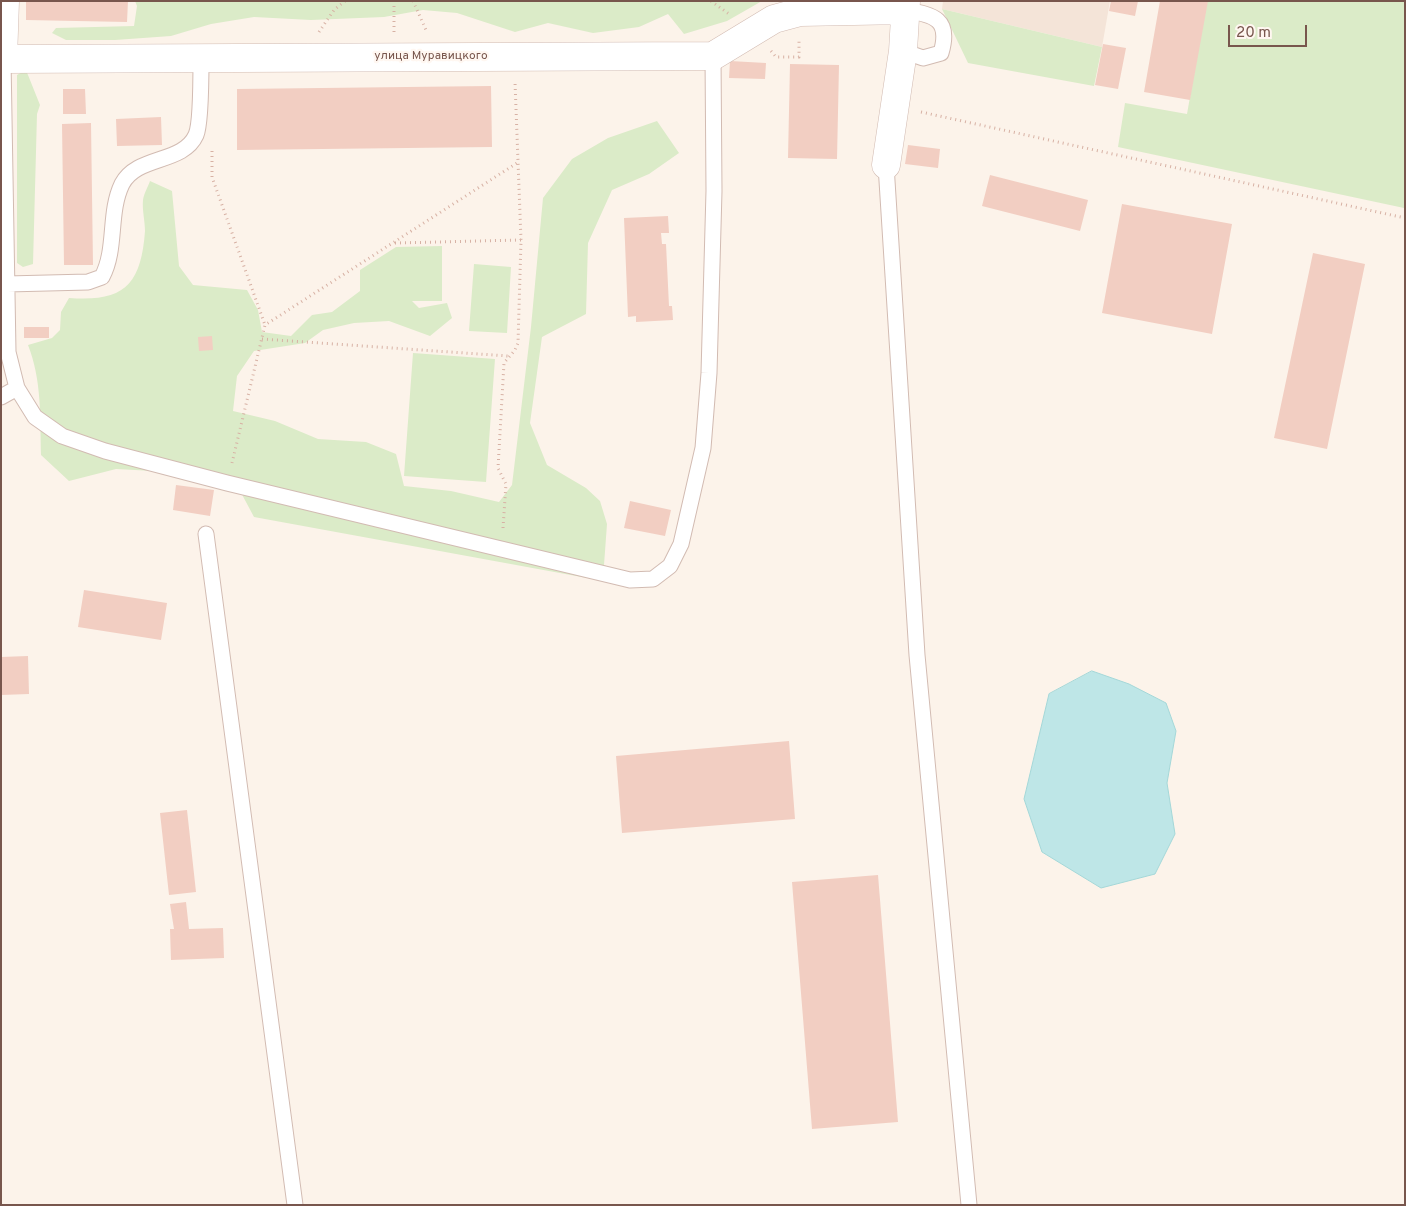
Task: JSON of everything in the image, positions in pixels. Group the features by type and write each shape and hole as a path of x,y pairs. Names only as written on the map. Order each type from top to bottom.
{"street":[{"path":"2,42 5,1"},
{"path":"713,56 774,19 800,12 906,6 903,51 886,165"},
{"name":"улица Муравицкого","path":"2,42 202,58 713,56"}],"lane":[{"path":"903,51 923,58 941,53 945,39 941,23 932,15 906,6"},
{"path":"2,42 8,352 17,388 35,417 62,436 105,451 228,483 630,580 653,579 670,566 681,544 702,448 708,373 714,191 713,56"},
{"path":"7,284 88,282 102,277 109,264 116,208 122,185 134,169 188,147 197,133 202,58"},
{"path":"886,165 917,655 970,1205"},
{"path":"1,397 17,388"},
{"path":"206,534 295,1205"}],"path":[{"path":"309,58 318,33 334,10 344,1"},
{"path":"502,549 506,484 498,468 504,363 515,350 518,342 522,240 517,163 515,57"},
{"path":"896,106 1405,218"},
{"path":"212,147 212,177 265,325 228,483"},
{"path":"265,325 517,163"},
{"path":"393,243 522,240"},
{"path":"262,339 508,356"}],"shaded area":[{"path":"943,1 1110,1 1102,47 942,9"}],"green space":[{"path":"135,1 762,1 727,21 684,34 668,14 639,27 593,33 548,23 515,32 457,13 423,10 384,17 311,20 254,17 211,24 171,36 115,40 66,40 52,33 56,28 134,26 137,6"},
{"path":"1207,1 1405,1 1404,208 1118,147 1125,103 1187,114"},
{"path":"942,9 1102,47 1094,86 968,63"},
{"path":"26,70 40,105 37,114 33,264 23,267 17,263 17,75"},
{"path":"657,121 679,153 649,174 612,190 588,243 586,314 542,337 530,423 547,465 586,488 600,501 607,524 604,565 620,572 609,582 254,517 238,487 172,472 116,469 69,481 41,455 38,386 33,359 28,345 52,338 60,330 61,312 69,298 88,299 103,297 116,293 126,287 139,265 143,250 145,231 143,200 150,181 172,191 179,266 193,285 247,290 258,310 262,332 291,336 312,315 332,312 360,291 360,270 396,247 442,246 442,301 412,301 419,308 447,303 452,318 430,336 389,321 354,323 323,330 305,343 254,351 237,376 233,411 275,421 318,439 366,442 396,454 404,486 451,491 499,502 512,485 531,327 543,198 572,159 608,138"},
{"path":"474,264 511,267 507,333 469,331"},
{"path":"413,353 495,359 486,482 404,476"}],"water":[{"path":"1092,671 1129,684 1166,703 1176,731 1167,783 1175,834 1155,874 1101,888 1042,852 1024,799 1049,694"}],"building":[{"path":"26,1 128,1 127,22 26,20"},
{"path":"1111,1 1138,1 1135,16 1109,11"},
{"path":"1160,1 1208,1 1190,100 1144,92"},
{"path":"1103,44 1126,48 1118,89 1095,85"},
{"path":"730,61 766,63 765,79 729,78"},
{"path":"790,64 839,65 837,159 788,158"},
{"path":"491,86 492,147 237,150 237,89"},
{"path":"63,89 85,89 86,114 63,114"},
{"path":"161,117 162,145 117,146 116,119"},
{"path":"91,123 93,265 64,265 62,124"},
{"path":"908,145 940,149 938,168 905,164"},
{"path":"990,175 1088,200 1080,231 982,206"},
{"path":"1122,204 1232,224 1212,334 1102,313"},
{"path":"668,216 669,233 661,233 662,244 666,244 669,306 672,306 673,320 636,322 636,316 628,317 624,218"},
{"path":"1313,253 1365,264 1327,449 1274,438"},
{"path":"24,327 49,327 49,338 24,338"},
{"path":"212,336 213,350 199,351 198,337"},
{"path":"176,485 214,490 210,516 173,510"},
{"path":"630,501 671,510 665,536 624,528"},
{"path":"84,590 167,603 161,640 78,627"},
{"path":"28,656 29,694 1,695 1,657"},
{"path":"789,741 795,819 622,833 616,756"},
{"path":"187,810 196,892 169,895 160,813"},
{"path":"878,875 898,1122 812,1129 792,882"},
{"path":"186,902 189,929 223,928 224,958 171,960 170,929 174,929 170,904"}]}
